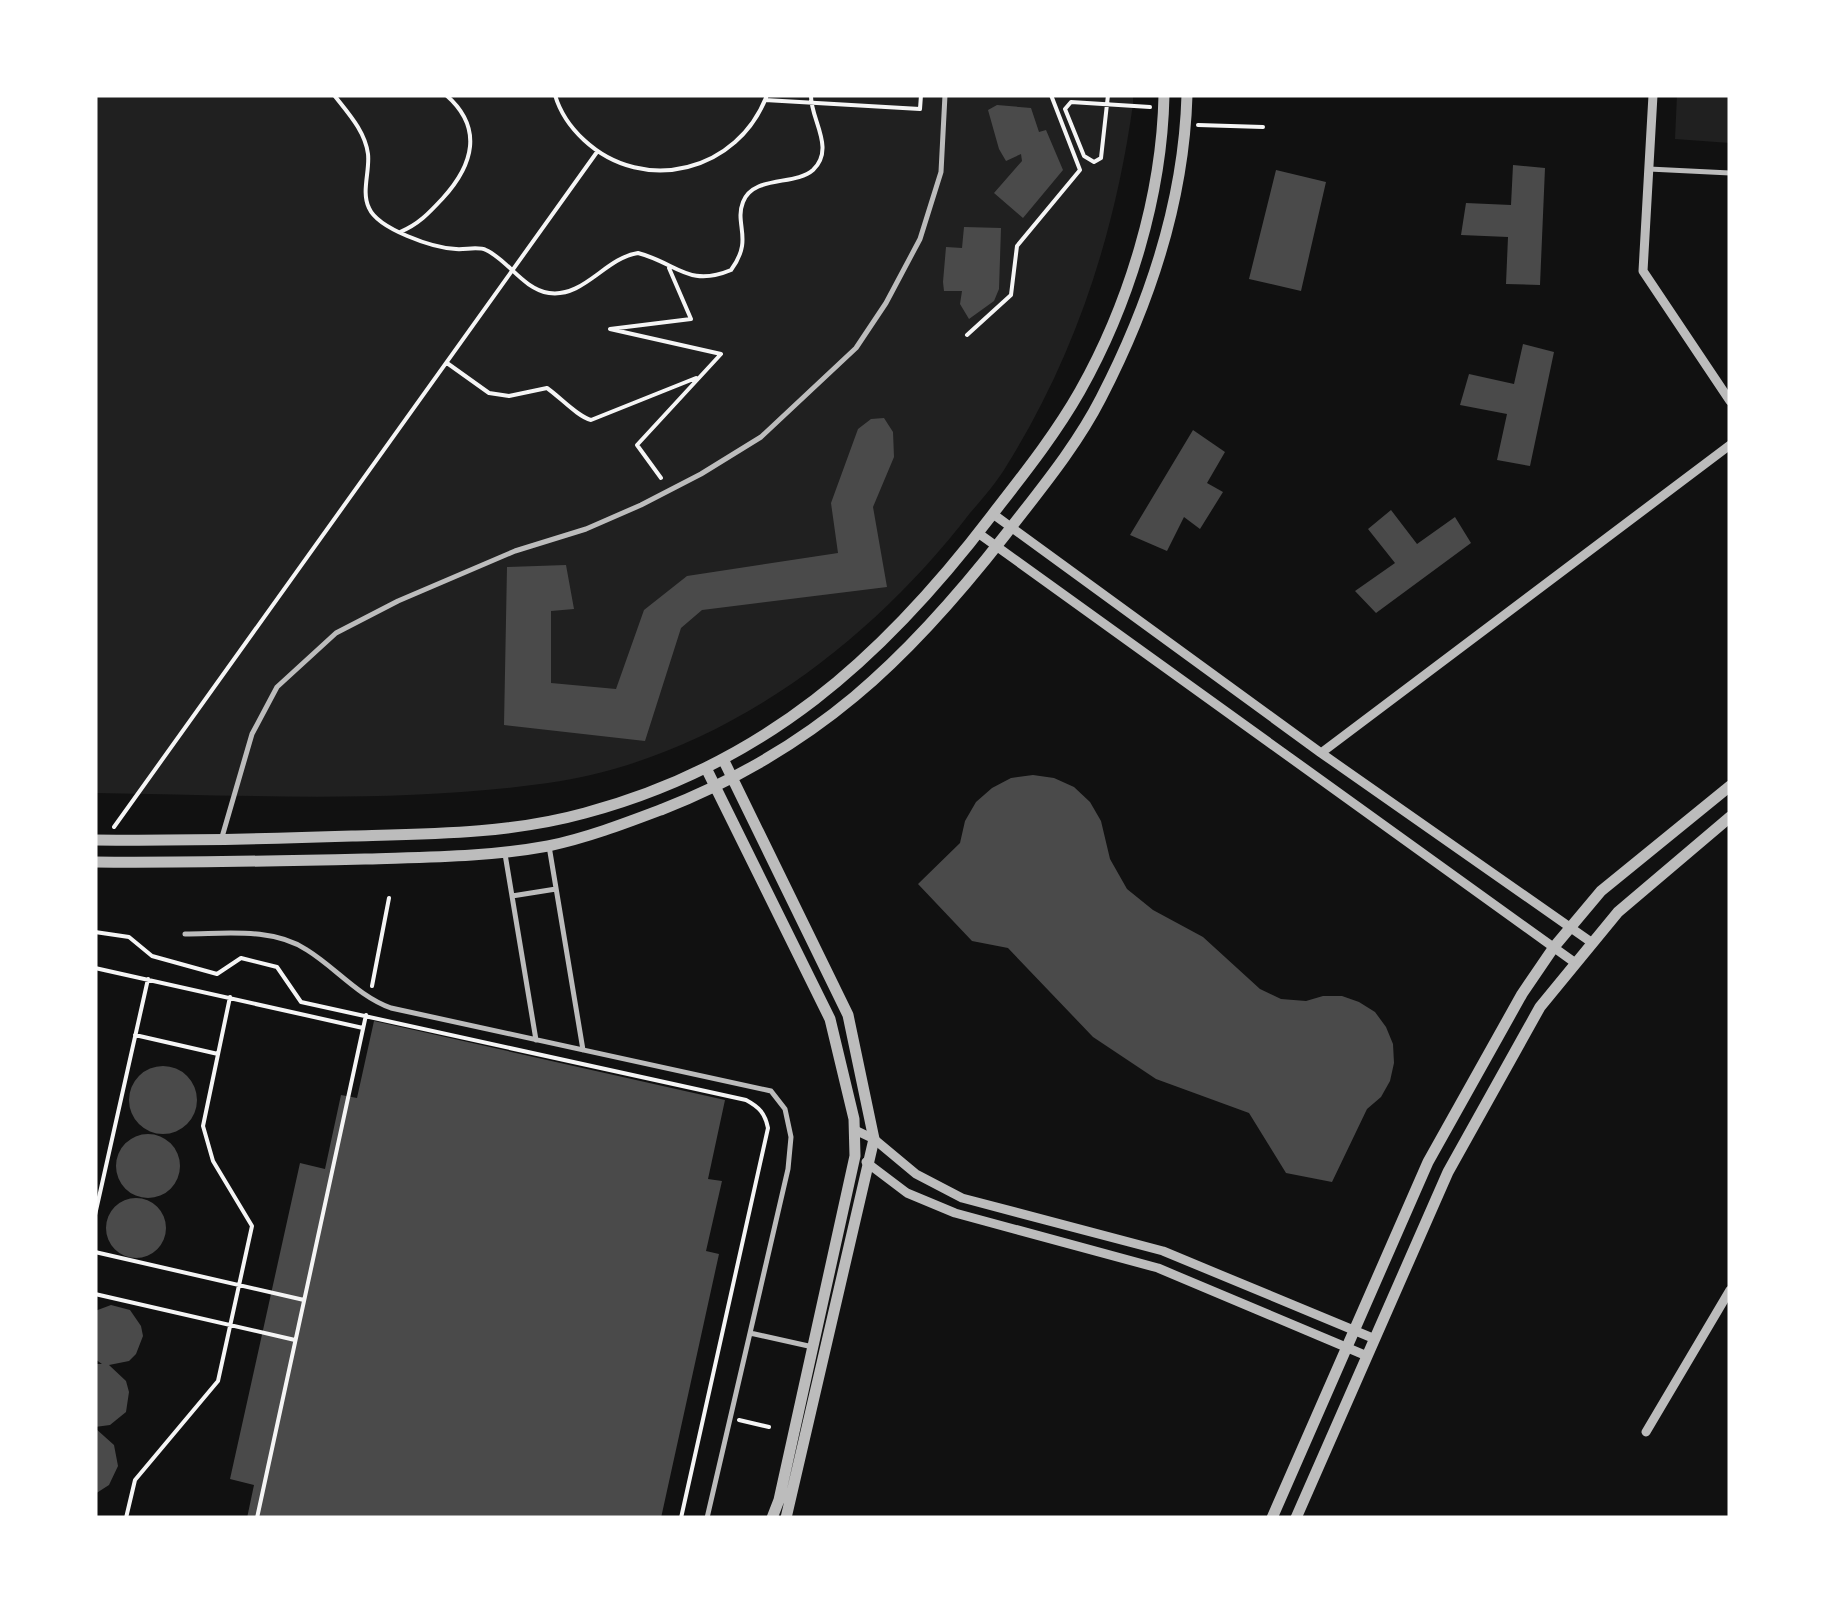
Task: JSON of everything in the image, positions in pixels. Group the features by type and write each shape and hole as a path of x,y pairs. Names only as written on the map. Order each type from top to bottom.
{"street":[{"path":"100,840 454,834 541,824 589,812 706,768 814,702 862,663 909,616 1042,450 1080,390 1128,280 1144,227 1156,170 1164,95"},
{"path":"95,862 262,862 549,846 614,827 716,788 827,721 927,631 1059,464 1100,401 1150,288 1166,233 1187,95"},
{"path":"1653,95 1643,270 1730,400"},
{"path":"1321,753 1730,445"},
{"path":"993,514 1321,753 1590,942"},
{"path":"978,533 1574,962"},
{"path":"722,759 848,1015 874,1139 786,1518"},
{"path":"706,768 830,1019 855,1130 855,1156 772,1518"},
{"path":"1272,1518 1428,1162 1522,994 1554,947 1602,891 1730,786"},
{"path":"1296,1518 1448,1172 1540,1007 1618,912 1730,817"},
{"path":"855,1130 874,1139 916,1174 962,1198 1164,1252 1375,1339"},
{"path":"855,1156 906,1193 955,1213 1158,1268 1367,1356"},
{"path":"1646,1432 1730,1290"}],"lane":[{"path":"221,840 252,734 276,687 336,633 398,601 515,551 614,517 701,474 761,437 856,348 886,303 920,238 941,172 946,95"},
{"path":"1649,169 1730,173"},
{"path":"549,846 583,1050"},
{"path":"505,851 536,1040"},
{"path":"512,896 556,889"},
{"path":"185,934 249,933 291,941 369,998 390,1008 771,1092 779,1097 790,1121 788,1169 708,1518"},
{"path":"750,1333 826,1350"}],"path":[{"path":"334,95 364,139 368,155 367,206 377,220 454,250 484,248 549,293 583,285 612,261 638,253 703,279 732,270 742,251 742,204 748,196 761,186 803,176 819,161 822,138 811,95"},
{"path":"400,232 418,225 451,189 469,161 471,134 464,117 446,95"},
{"path":"555,95 573,130 597,152 627,167 660,172 694,167 724,152 749,130 766,98 920,109 921,95"},
{"path":"966,335 1011,295 1017,246 1080,170 1051,95"},
{"path":"1108,95 1108,117 1101,158 1094,162 1084,156 1065,109 1071,102 1157,108"},
{"path":"1196,125 1263,128"},
{"path":"100,840 597,152"},
{"path":"661,478 637,445 721,354 610,329 691,318 667,265"},
{"path":"446,363 489,393 510,396 546,388 583,418 592,420 700,376"},
{"path":"257,1518 390,898"},
{"path":"95,932 129,937 152,956 218,974 242,958 277,967 301,1002 746,1100 758,1106 766,1116 768,1128 681,1518"},
{"path":"95,968 363,1028"},
{"path":"95,1215 148,979"},
{"path":"126,1518 135,1480 218,1381 252,1226 213,1161 203,1126 230,998"},
{"path":"135,1035 218,1054"},
{"path":"95,1252 304,1300"},
{"path":"95,1294 295,1340"}],"shaded area":[{"path":"95,95 1133,95 1133,104 1115,199 1089,291 1031,423 994,484 930,562 836,651 729,722 671,749 610,770 492,790 379,796 265,796 95,793"},
{"path":"1677,95 1730,95 1730,143 1675,139"}],"building":[{"path":"997,105 1031,108 1039,132 1046,130 1063,170 1023,218 994,193 1022,161 1021,154 1006,161 999,149 988,110"},
{"path":"1513,165 1545,168 1540,285 1506,284 1508,237 1461,235 1466,203 1511,205"},
{"path":"1276,170 1326,182 1301,291 1249,279"},
{"path":"964,227 1001,228 999,289 994,301 969,319 960,304 962,291 944,291 943,282 946,247 962,248"},
{"path":"1523,344 1554,352 1530,466 1497,460 1507,414 1460,405 1469,374 1514,384"},
{"path":"884,418 893,432 894,457 873,507 887,587 702,610 681,628 645,741 504,725 507,567 566,565 574,609 551,611 551,683 616,689 644,610 687,576 838,553 831,503 858,429 871,419"},
{"path":"1193,430 1225,452 1207,483 1223,492 1200,529 1184,517 1167,551 1130,535"},
{"path":"1391,510 1417,544 1455,517 1471,543 1376,613 1355,591 1395,563 1368,529"},
{"path":"1011,778 1054,778 1074,787 1090,802 1101,821 1110,859 1127,889 1153,910 1203,937 1260,989 1281,999 1306,1001 1342,996 1375,1012 1393,1044 1390,1081 1381,1097 1367,1109 1332,1182 1286,1173 1249,1113 1156,1079 1093,1037 1008,948 972,941 918,884 960,843 965,821 976,802"},
{"path":"374,1021 725,1100 708,1179 722,1181 706,1251 719,1254 661,1518 247,1518 254,1485 230,1479 300,1163 325,1169 341,1095 357,1098"},
{"path":"163,1066 176,1068 187,1076 195,1087 195,1113 187,1124 176,1132 163,1134 150,1132 139,1124 131,1113 129,1100 131,1087 139,1076 150,1068"},
{"path":"148,1134 170,1144 180,1166 170,1188 148,1198 126,1188 116,1166 126,1144"},
{"path":"136,1198 157,1207 166,1228 157,1249 136,1258 115,1249 106,1228 115,1207"},
{"path":"111,1305 130,1310 143,1336 129,1361 109,1365 126,1381 126,1412 110,1425 95,1427 95,1364 102,1364 95,1359 95,1311"},
{"path":"95,1428 114,1445 118,1466 109,1485 95,1494"}]}
